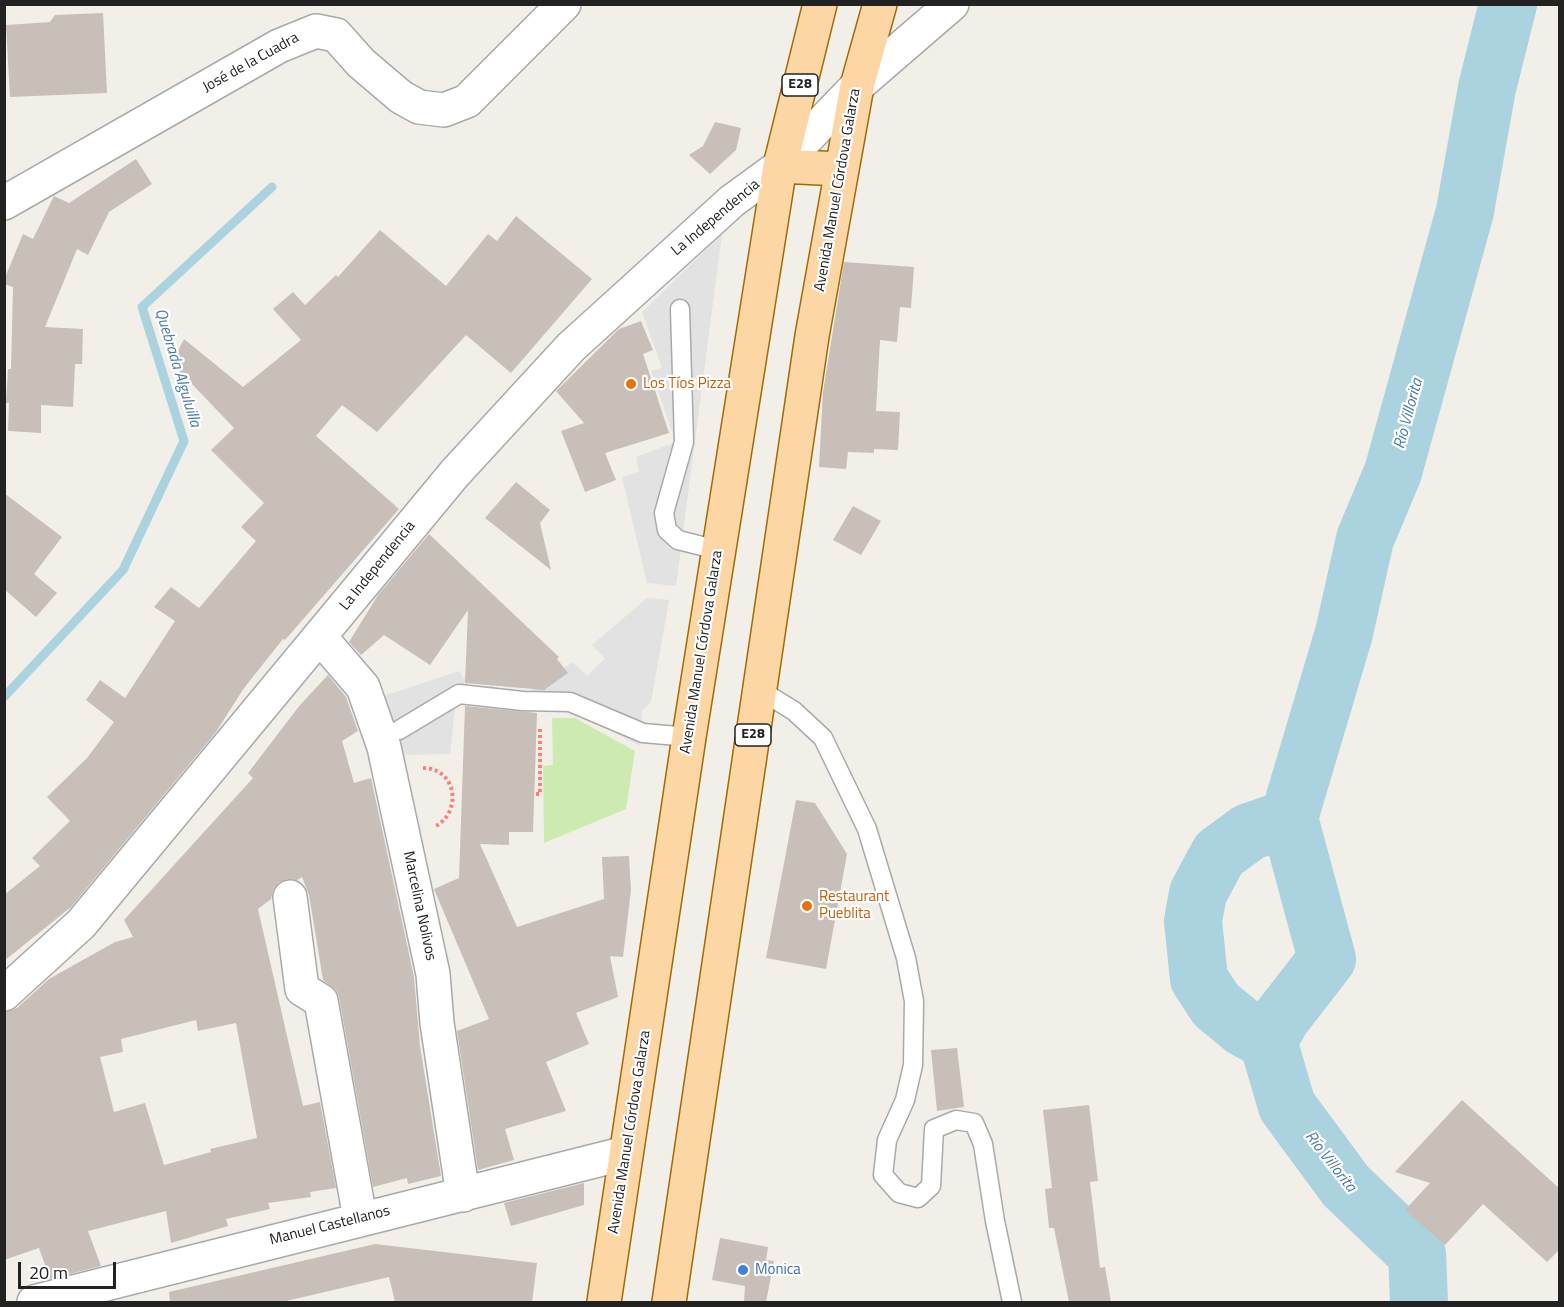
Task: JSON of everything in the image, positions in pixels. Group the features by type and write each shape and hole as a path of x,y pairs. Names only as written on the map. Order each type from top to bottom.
{"main road":[{"name":"Avenida Manuel Córdova Galarza","path":"604,1302 689,737 779,171 820,4"},
{"name":"Avenida Manuel Córdova Galarza","path":"669,1302 812,336 840,169 857,87 880,4"},
{"path":"779,171 840,169"}],"street":[{"name":"José de la Cuadra","path":"4,203 279,46 316,30 336,35 361,63 401,97 419,108 444,110 467,101 564,4"},
{"name":"La Independencia","path":"4,994 81,924 455,473 571,347 732,201 779,171 857,87 952,4"},
{"name":"Marcelina Nolivos","path":"320,637 363,687 384,747 433,974 437,1023 463,1195"},
{"path":"290,897 302,989 321,1001 360,1218"},
{"name":"Manuel Castellanos","path":"34,1302 136,1289 360,1218 463,1195 626,1153"}],"lane":[{"path":"680,309 684,442 664,513 667,530 678,540 718,550"},
{"path":"760,690 794,711 824,738 867,829 906,958 914,1001 913,1065 905,1100 887,1140 882,1175 899,1194 918,1198 931,1186 934,1130 956,1120 974,1123 983,1144 995,1221 1012,1302"},
{"path":"399,730 459,694 570,702 642,733 689,737"}],"path":[{"path":"536,794 540,794 541,699"},
{"path":"399,730 414,768 427,768 438,772 447,780 453,791 450,815 431,829"}],"green space":[{"path":"552,718 575,718 635,751 626,809 544,843 543,766 553,765"}],"shaded area":[{"path":"722,234 676,586 647,583 622,477 639,472 636,457 676,442 651,371 662,368 642,312"},
{"path":"647,598 669,600 651,702 642,710 640,746 575,712 511,702 456,699 450,754 399,755 384,696 459,671 473,692 491,685 505,692 527,693 573,662 587,676 605,658 592,645"}],"building":[{"path":"103,13 107,93 10,97 6,25 50,22 55,15"},
{"path":"715,122 741,128 736,150 710,174 689,155 703,146"},
{"path":"136,159 152,184 109,212 88,255 77,249 45,327 83,329 82,364 75,364 73,407 41,405 41,433 8,431 9,403 6,403 8,369 11,369 13,287 4,284 4,280 23,234 33,239 54,196 69,203"},
{"path":"516,216 592,279 511,373 466,335 377,432 342,405 316,436 399,509 285,640 283,639 244,688 216,732 71,907 4,961 4,895 40,866 32,858 70,821 47,797 87,758 114,722 86,700 100,680 125,698 175,621 154,607 171,587 199,608 256,541 241,527 264,503 211,450 234,428 172,363 184,339 243,387 301,340 273,309 293,292 305,305 336,275 338,277 380,230 446,286 488,234 497,241"},
{"path":"844,262 914,267 911,308 900,307 897,342 880,340 876,411 900,412 898,450 874,449 874,453 848,452 846,469 819,467 823,392"},
{"path":"641,321 653,350 643,354 669,433 605,453 616,480 585,492 561,431 584,423 556,391 619,329"},
{"path":"516,482 550,510 540,523 551,570 485,518"},
{"path":"4,493 62,537 34,574 57,593 36,617 4,589"},
{"path":"853,506 881,521 861,555 833,540"},
{"path":"429,534 559,657 557,659 568,673 544,690 465,683 468,610 430,665 384,635 361,655 349,642 378,595"},
{"path":"328,675 346,697 358,731 342,741 354,783 371,778 414,977 420,1046 441,1176 408,1184 407,1178 373,1187 339,997 336,990 323,980 309,895 302,877 297,880 287,879 278,883 271,899 258,909 303,1106 320,1102 336,1188 310,1192 311,1197 268,1203 270,1209 226,1219 228,1226 171,1243 166,1211 88,1231 101,1266 50,1279 39,1248 4,1260 4,1012 17,1008 49,979 115,942 133,937 124,920 253,778 248,773 300,705","holes":["196,1020 198,1031 236,1023 257,1138 210,1149 211,1152 164,1165 145,1103 114,1112 100,1057 123,1052 121,1039"]},
{"path":"465,706 537,713 533,832 509,832 509,845 480,844 517,927 604,899 602,857 629,856 631,890 623,957 610,956 618,997 576,1013 589,1044 546,1062 566,1111 505,1129 514,1160 478,1170 457,1031 489,1019 434,889 459,878"},
{"name":"Restaurant Pueblita","path":"796,800 815,803 847,854 826,969 766,958"},
{"path":"957,1048 964,1107 937,1111 931,1050"},
{"path":"1462,1100 1560,1189 1560,1249 1547,1262 1483,1204 1445,1245 1405,1210 1430,1183 1395,1172"},
{"path":"1089,1105 1098,1181 1090,1182 1100,1268 1105,1267 1111,1302 1069,1302 1054,1228 1049,1228 1045,1189 1052,1188 1043,1110"},
{"path":"584,1183 584,1205 511,1226 504,1203"},
{"name":"Monica","path":"720,1238 768,1247 766,1260 774,1261 766,1302 744,1302 745,1286 712,1280"},
{"path":"375,1244 537,1263 532,1302 395,1302 389,1277 282,1302 170,1302 169,1292"}],"waterway":[{"name":"Río Villorita","path":"1419,1302 1417,1254 1346,1186 1287,1106 1268,1041 1282,1017 1327,959 1289,818 1344,633 1365,539 1393,472 1465,211 1487,88 1508,4"},
{"name":"Quebrada Alguluilla","path":"4,697 123,570 184,441 142,307 272,187"},
{"name":"Río Villorita","path":"1268,1041 1244,1028 1216,1005 1199,979 1193,921 1198,893 1219,854 1249,832 1289,818"}],"place":[{"name":"Los Tíos Pizza","path":"631,384"},
{"name":"Restaurant Pueblita","path":"807,906"},
{"name":"Monica","path":"743,1270"}]}
